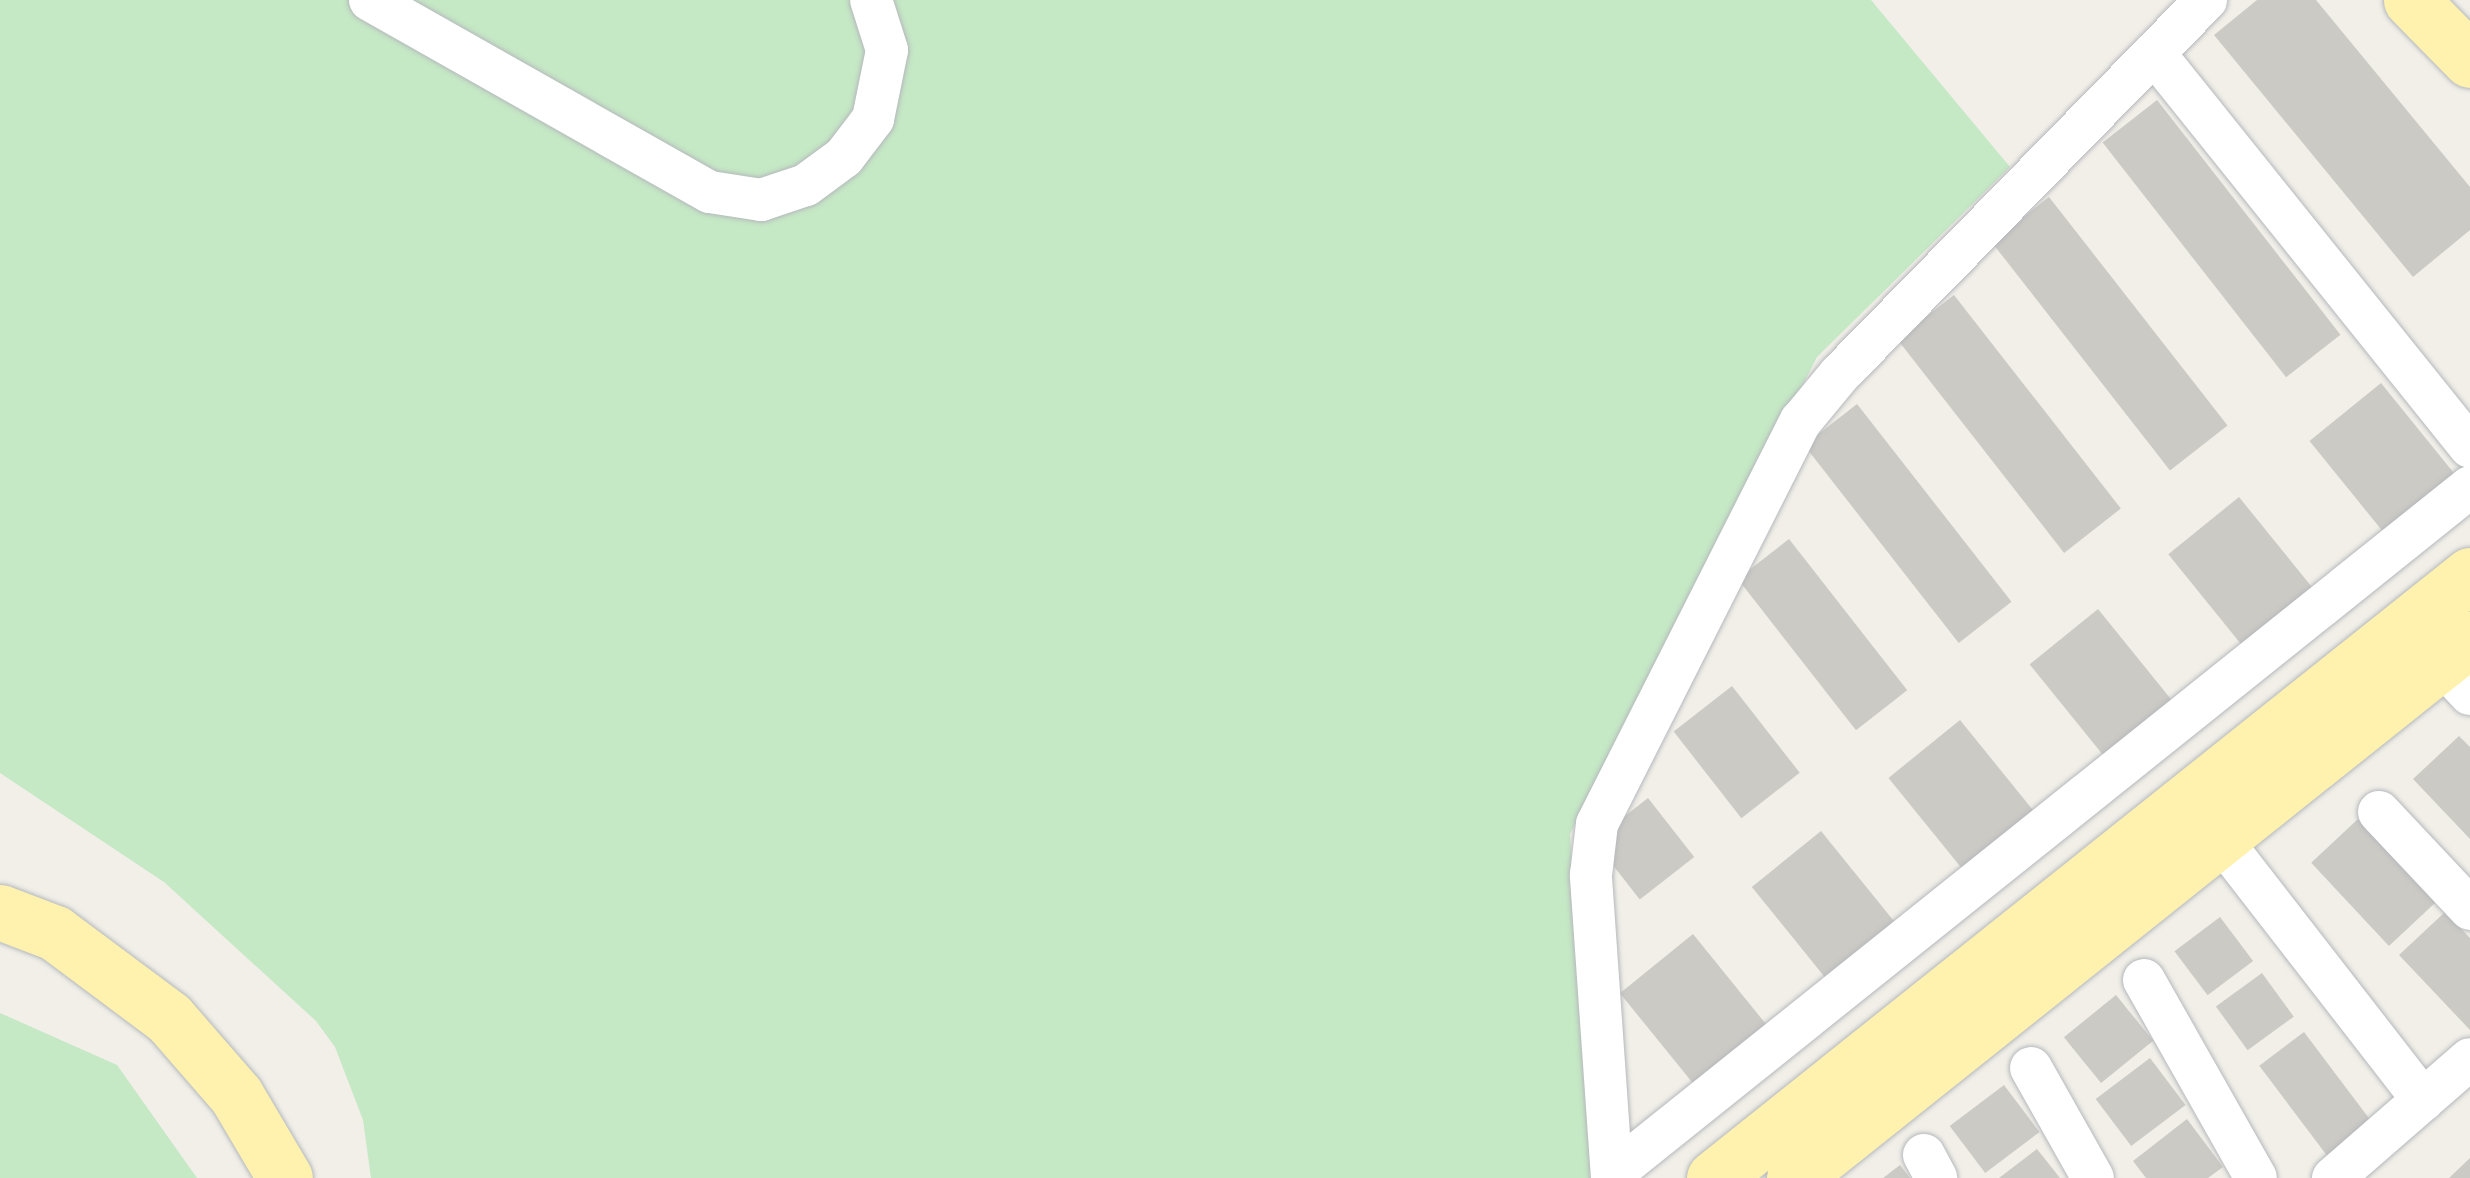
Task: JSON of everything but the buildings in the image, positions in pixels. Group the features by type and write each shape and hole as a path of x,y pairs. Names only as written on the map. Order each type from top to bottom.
{"main road":[{"path":"2411,0 2470,60"},
{"path":"1714,1178 2470,575"},
{"path":"1794,1178 2219,837 2460,665"},
{"path":"0,912 56,932 169,1018 236,1094 285,1178"},
{"path":"0,944 79,983 148,1039 212,1111 252,1178"}],"street":[{"path":"370,0 710,192 761,200 806,186 844,157 873,119 887,50 871,0"},
{"path":"1612,1176 1591,875 1597,824 1801,422 2206,0"},
{"path":"2154,53 2470,447"},
{"path":"1612,1176 2470,487"},
{"path":"2379,812 2470,909"},
{"path":"2219,837 2422,1100"},
{"path":"2144,980 2256,1178"},
{"path":"2333,1178 2470,1059"},
{"path":"2030,1068 2093,1178"}],"green space":[{"path":"0,0 1871,0 2010,167 1817,357 1570,834 1593,1178 371,1178 363,1120 335,1047 316,1021 164,882 0,773"},
{"path":"0,1013 117,1065 197,1178 0,1178"}]}
